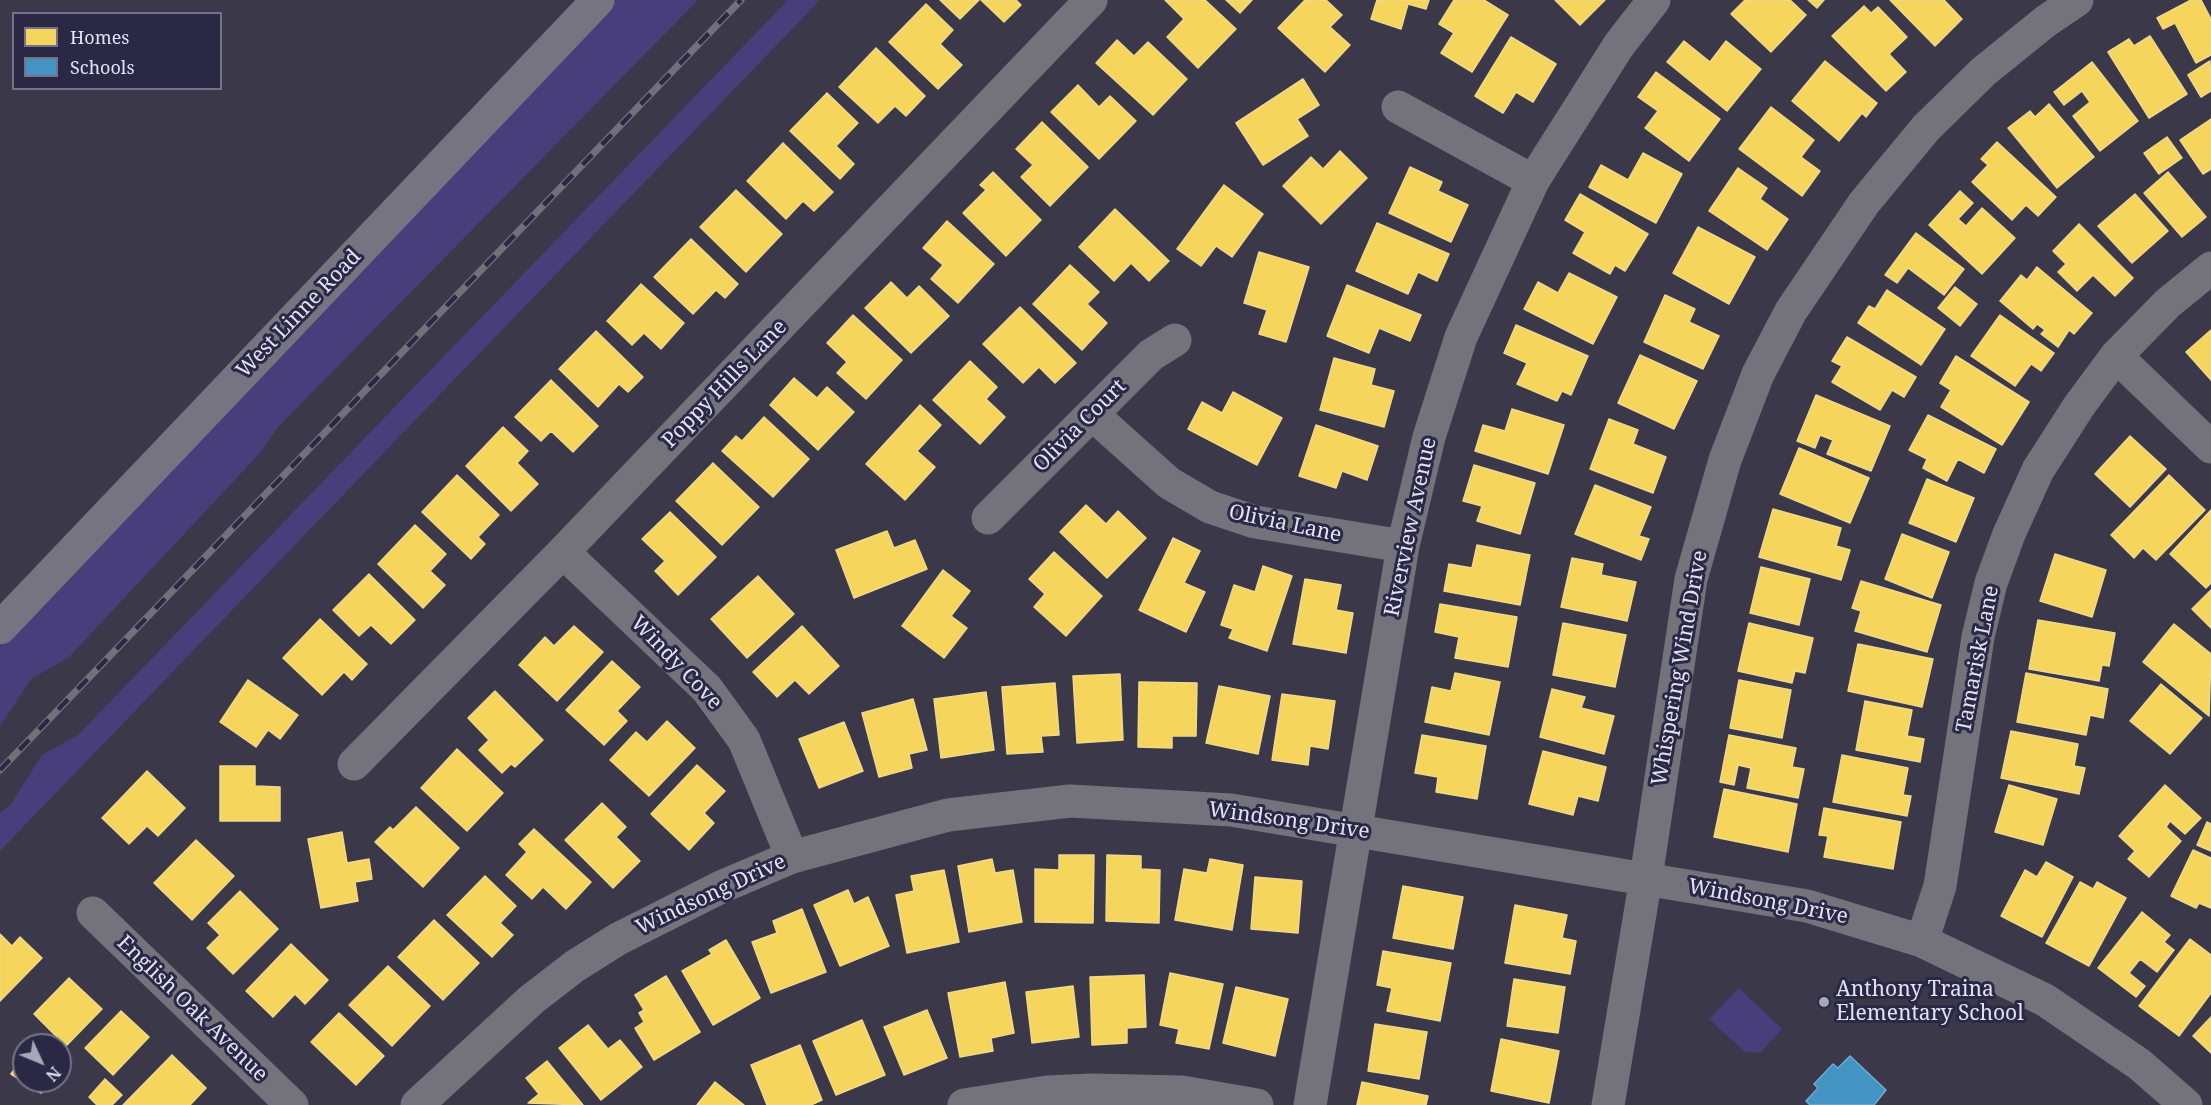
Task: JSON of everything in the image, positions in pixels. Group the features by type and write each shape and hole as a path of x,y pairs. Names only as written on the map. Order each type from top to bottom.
{"main road":[{"name":"West Linne Road","path":"0,628 598,0"}],"street":[{"name":"Poppy Hills Lane","path":"354,764 563,552 1091,0"},
{"name":"Riverview Avenue","path":"1310,1105 1403,546 1429,437 1461,337 1533,181 1619,45 1654,0"},
{"name":"Whispering Wind Drive","path":"1608,1105 1646,878 1691,579 1725,460 1758,374 1791,311 1864,203 1926,128 1983,72 2038,11 2077,0"},
{"path":"1398,107 1533,181"},
{"name":"Tamarisk Lane","path":"1922,941 1940,886 1978,636 1991,583 2008,534 2038,470 2079,406 2116,356 2168,303 2211,268"},
{"name":"Olivia Court","path":"988,518 1151,355 1175,340"},
{"path":"2116,356 2211,447"},
{"name":"Olivia Lane","path":"1092,414 1168,483 1210,507 1255,522 1403,546"},
{"name":"Windy Cove","path":"563,552 706,689 719,706 744,740 792,857"},
{"name":"Windsong Drive","path":"417,1105 531,1000 575,966 618,939 720,887 792,857 948,815 1070,801 1231,810 1807,906 1922,941 2045,1000 2139,1064 2186,1105"},
{"name":"English Oak Avenue","path":"93,913 292,1105"},
{"path":"964,1105 1047,1092 1091,1090 1182,1092 1257,1105"}],"shaded area":[{"path":"616,0 698,0 278,427 260,453 69,657 31,679 0,726 0,647"},
{"path":"788,0 820,0 0,851 0,813 11,804 42,755 78,735"},
{"path":"1739,988 1782,1029 1760,1053 1745,1052 1709,1019"}],"building: Homes":[{"path":"940,0 979,0 960,19"},
{"path":"981,0 1016,0 1021,5 1004,22"},
{"path":"1165,0 1205,0 1236,29 1198,68 1167,37 1184,19"},
{"path":"1226,0 1252,0 1240,13"},
{"path":"1305,0 1326,0 1342,15 1330,27 1350,45 1325,72 1278,28"},
{"path":"1377,0 1429,0 1426,9 1408,4 1401,29 1371,19"},
{"path":"1454,0 1484,0 1508,15 1472,72 1441,53 1454,33 1439,24"},
{"path":"1555,0 1605,0 1580,25"},
{"path":"1745,0 1790,0 1806,15 1771,52 1731,14"},
{"path":"1808,0 1824,0 1817,8"},
{"path":"1890,0 1944,0 1962,19 1935,46"},
{"path":"2191,0 2201,0 2211,19 2211,55 2196,63 2175,23 2163,29 2157,18"},
{"path":"926,4 953,30 940,44 962,65 938,89 889,42"},
{"path":"1864,6 1871,13 1878,7 1907,37 1889,54 1906,72 1886,91 1832,36"},
{"path":"2150,36 2187,94 2149,118 2108,52 2129,39 2134,46"},
{"path":"1511,37 1556,64 1533,102 1516,92 1503,113 1475,96"},
{"path":"1117,40 1134,56 1148,42 1187,79 1153,115 1096,63"},
{"path":"1684,41 1710,62 1726,41 1761,69 1727,111 1667,62"},
{"path":"876,48 925,96 906,116 895,106 878,123 839,87"},
{"path":"1825,61 1877,103 1866,117 1862,113 1839,141 1792,101"},
{"path":"2210,61 2211,91 2201,97 2188,75"},
{"path":"2092,62 2138,121 2100,151 2073,116 2090,102 2082,91 2064,105 2054,92"},
{"path":"1656,72 1720,119 1689,161 1645,128 1658,111 1638,97"},
{"path":"1303,79 1319,105 1297,119 1308,136 1263,165 1236,123"},
{"path":"1078,85 1099,107 1110,96 1136,121 1099,159 1051,112"},
{"path":"827,93 858,123 836,146 854,164 840,179 790,131"},
{"path":"2049,104 2094,157 2057,188 2008,128 2030,111 2035,117"},
{"path":"1771,107 1814,140 1801,157 1820,171 1802,196 1739,149"},
{"path":"2211,119 2211,169 2203,174 2180,140"},
{"path":"1042,122 1088,167 1050,206 1021,177 1033,165 1016,149"},
{"path":"2167,137 2182,158 2159,174 2144,153"},
{"path":"1997,142 2056,197 2038,216 2026,205 2012,220 1972,182 1988,165 1981,159"},
{"path":"783,143 833,192 814,211 803,201 786,219 747,181"},
{"path":"1340,151 1367,178 1321,224 1283,186 1311,157 1323,169"},
{"path":"1643,153 1682,174 1656,223 1589,187 1601,165 1628,180"},
{"path":"1410,167 1442,182 1438,191 1468,205 1451,242 1389,213"},
{"path":"1738,168 1767,188 1760,199 1788,219 1767,250 1709,211"},
{"path":"993,172 1041,220 1006,256 963,213 986,190 980,185"},
{"path":"2168,172 2206,217 2182,237 2144,193"},
{"path":"1224,185 1263,214 1232,257 1216,246 1201,266 1177,249"},
{"path":"736,190 782,234 746,272 700,227"},
{"path":"1960,191 1973,203 1958,219 1966,226 1982,208 2015,238 1982,274 1929,225"},
{"path":"1580,194 1648,234 1625,271 1615,265 1610,274 1573,253 1585,232 1565,220"},
{"path":"2135,194 2168,231 2132,263 2098,226"},
{"path":"1115,209 1169,261 1149,281 1131,263 1114,281 1079,247"},
{"path":"947,221 994,264 958,303 931,279 943,265 923,248"},
{"path":"1377,223 1449,254 1437,281 1418,272 1408,294 1356,271"},
{"path":"2079,224 2133,278 2115,296 2093,275 2077,291 2058,272 2066,264 2053,251"},
{"path":"1698,227 1755,257 1729,304 1673,273"},
{"path":"1916,233 1964,269 1944,295 1908,268 1897,283 1885,275"},
{"path":"691,239 738,284 725,298 716,290 693,314 654,277"},
{"path":"1259,252 1309,267 1286,342 1259,334 1267,310 1244,303"},
{"path":"1070,265 1099,292 1087,304 1107,323 1082,350 1033,304"},
{"path":"2037,267 2092,313 2074,334 2069,330 2058,347 2041,334 2045,330 2037,324 2033,329 2000,301 2021,275 2027,280"},
{"path":"1569,273 1617,297 1593,344 1524,309 1538,282 1558,293"},
{"path":"891,282 907,298 919,286 949,316 911,353 865,308"},
{"path":"641,284 684,323 661,349 644,333 632,345 607,321"},
{"path":"1347,285 1421,315 1410,341 1379,328 1369,353 1327,336"},
{"path":"1955,287 1977,304 1960,326 1938,308"},
{"path":"1887,290 1945,329 1921,365 1858,323 1869,306 1875,309"},
{"path":"1665,295 1695,309 1689,322 1719,336 1703,369 1644,342"},
{"path":"1020,307 1076,363 1055,383 1039,367 1023,383 983,344"},
{"path":"853,315 902,360 866,399 837,373 847,362 827,343"},
{"path":"2000,315 2054,353 2041,371 2031,364 2015,386 1971,356"},
{"path":"1516,325 1588,356 1571,395 1562,391 1557,401 1517,384 1527,363 1504,353"},
{"path":"2211,330 2211,380 2186,352"},
{"path":"596,331 643,377 628,392 619,384 598,407 559,369"},
{"path":"1847,337 1916,377 1904,397 1892,390 1880,410 1832,382 1842,366 1832,361"},
{"path":"1640,355 1697,381 1674,429 1618,403"},
{"path":"1956,356 2029,402 2002,445 1941,407 1951,390 1940,383"},
{"path":"1334,358 1375,369 1371,385 1394,391 1384,427 1320,410"},
{"path":"970,361 997,387 986,399 1005,417 980,444 933,400"},
{"path":"794,378 817,398 827,387 854,412 818,450 770,405"},
{"path":"551,380 598,426 573,452 551,431 541,441 515,417"},
{"path":"1233,392 1282,418 1257,465 1188,429 1202,402 1222,413"},
{"path":"1816,395 1890,426 1871,471 1827,454 1833,440 1820,435 1815,448 1797,441"},
{"path":"920,405 941,425 917,451 935,467 905,500 866,464"},
{"path":"1512,409 1564,425 1548,474 1475,451 1483,425 1505,431"},
{"path":"1928,415 1996,449 1984,473 1958,459 1947,481 1923,468 1927,459 1909,450"},
{"path":"764,417 809,459 773,497 722,451 736,436 742,441"},
{"path":"1609,419 1638,430 1633,444 1666,457 1653,493 1590,469"},
{"path":"1316,425 1378,446 1367,480 1342,471 1336,488 1299,476"},
{"path":"503,427 528,451 517,463 538,484 511,511 466,466"},
{"path":"2130,436 2166,469 2130,507 2095,474"},
{"path":"1799,448 1869,478 1850,523 1780,494"},
{"path":"713,463 759,507 722,545 676,501"},
{"path":"1474,465 1535,483 1520,534 1477,521 1482,506 1463,501"},
{"path":"457,475 499,515 478,537 485,544 471,559 422,512"},
{"path":"2169,475 2205,510 2156,560 2143,548 2134,558 2111,535"},
{"path":"1927,479 1974,498 1956,542 1909,523"},
{"path":"1595,485 1651,507 1639,536 1649,539 1641,560 1575,534"},
{"path":"1086,505 1106,524 1118,511 1146,538 1107,578 1060,532"},
{"path":"1773,509 1841,528 1836,546 1850,550 1841,580 1759,557"},
{"path":"2211,510 2211,583 2206,588 2170,554"},
{"path":"670,512 716,557 678,595 655,571 665,561 642,539"},
{"path":"415,525 446,554 430,571 445,585 423,608 378,564"},
{"path":"887,531 894,548 915,540 927,569 854,598 836,550"},
{"path":"1902,534 1949,552 1932,598 1885,579"},
{"path":"1173,538 1200,551 1184,583 1205,592 1186,632 1139,610"},
{"path":"1477,545 1530,555 1520,605 1444,591 1449,564 1472,568"},
{"path":"1054,552 1102,596 1066,636 1034,607 1045,594 1029,579"},
{"path":"2055,554 2106,570 2092,617 2040,601"},
{"path":"1572,558 1603,564 1601,575 1636,582 1627,621 1561,607"},
{"path":"1263,566 1292,576 1267,651 1229,638 1233,629 1221,625 1234,585 1255,592"},
{"path":"1761,567 1810,579 1799,625 1750,613"},
{"path":"943,570 970,591 951,616 967,628 944,658 902,626"},
{"path":"369,574 415,620 391,644 371,625 359,636 333,610"},
{"path":"758,576 794,614 747,658 711,619"},
{"path":"1305,579 1341,585 1336,610 1353,613 1346,653 1293,644"},
{"path":"1861,581 1941,605 1927,652 1855,631 1861,611 1852,608"},
{"path":"2211,590 2211,628 2192,609"},
{"path":"1440,604 1517,617 1508,667 1455,658 1459,637 1435,632"},
{"path":"320,619 367,664 352,680 344,672 322,695 283,658"},
{"path":"2038,620 2115,633 2109,666 2102,665 2099,681 2029,669"},
{"path":"1563,623 1626,635 1615,687 1553,675"},
{"path":"1749,623 1813,638 1805,673 1795,671 1792,683 1738,671"},
{"path":"2174,624 2211,654 2209,716 2143,662"},
{"path":"574,626 603,652 557,701 519,665 545,637 554,646"},
{"path":"802,626 839,666 809,694 795,680 777,697 753,672"},
{"path":"1858,644 1933,659 1922,707 1848,691"},
{"path":"612,661 640,687 617,711 627,721 604,745 566,710"},
{"path":"1455,673 1500,682 1489,735 1425,722 1432,687 1451,691"},
{"path":"2026,673 2108,689 2103,718 2090,715 2086,735 2017,722"},
{"path":"1120,674 1123,740 1077,743 1073,676"},
{"path":"248,680 298,715 280,739 268,730 256,747 220,722"},
{"path":"1739,680 1791,690 1782,738 1730,728"},
{"path":"1139,682 1197,683 1196,736 1172,736 1172,748 1138,747"},
{"path":"1055,683 1059,735 1041,736 1043,752 1007,754 1002,687"},
{"path":"2161,684 2202,718 2170,754 2130,721"},
{"path":"1219,686 1270,696 1258,754 1206,743"},
{"path":"1552,689 1585,697 1581,708 1614,716 1604,754 1540,737"},
{"path":"495,691 543,740 515,767 511,764 502,773 479,750 489,740 468,718"},
{"path":"986,692 994,750 941,758 934,699"},
{"path":"1282,694 1335,701 1328,749 1310,746 1308,765 1272,760"},
{"path":"913,699 927,750 909,754 912,768 879,777 862,713"},
{"path":"1865,701 1912,710 1907,736 1924,739 1920,762 1856,750"},
{"path":"667,721 695,748 649,796 610,760 636,732 647,742"},
{"path":"844,722 863,771 819,788 799,739"},
{"path":"2011,731 2078,744 2074,766 2085,768 2079,794 2001,778"},
{"path":"1422,735 1486,746 1477,799 1436,792 1438,777 1415,773"},
{"path":"1729,735 1796,748 1792,767 1804,769 1798,798 1747,788 1751,768 1738,765 1734,785 1720,782"},
{"path":"457,749 503,793 467,831 421,788"},
{"path":"1543,751 1606,767 1598,801 1578,796 1573,815 1529,804"},
{"path":"1842,755 1908,768 1903,795 1911,796 1907,816 1833,802"},
{"path":"697,765 725,791 704,813 714,823 689,850 651,814"},
{"path":"220,766 255,766 255,786 280,787 280,821 220,821"},
{"path":"147,771 185,808 158,836 147,826 129,844 102,818"},
{"path":"2009,785 2057,799 2043,845 1995,832"},
{"path":"2165,785 2201,818 2185,834 2170,821 2166,827 2181,841 2149,877 2128,859 2135,851 2119,836"},
{"path":"1724,789 1797,804 1788,852 1714,837"},
{"path":"602,803 626,827 616,837 640,861 613,888 565,840"},
{"path":"416,807 459,848 423,887 375,842 390,827 393,830"},
{"path":"1824,808 1901,822 1893,869 1824,857 1828,836 1819,835"},
{"path":"2207,822 2211,824 2211,851 2197,845"},
{"path":"534,829 591,882 566,909 543,887 532,899 506,875 527,852 519,844"},
{"path":"342,832 347,863 369,859 372,879 355,882 358,901 321,908 308,839"},
{"path":"196,840 234,876 192,920 154,883"},
{"path":"2193,850 2211,858 2211,908 2199,903 2196,908 2171,896"},
{"path":"1059,855 1094,855 1093,923 1035,922 1035,869 1059,870"},
{"path":"1107,855 1141,856 1141,869 1160,870 1159,923 1106,921"},
{"path":"992,859 995,873 1013,870 1022,922 969,932 958,866"},
{"path":"1210,859 1243,865 1232,930 1175,920 1184,869 1207,873"},
{"path":"2046,862 2073,877 2042,937 2001,916 2025,870 2037,877"},
{"path":"944,870 959,942 907,953 896,895 914,891 911,876"},
{"path":"485,876 516,906 500,923 513,935 492,957 447,915"},
{"path":"1255,877 1302,881 1298,933 1251,929"},
{"path":"2080,882 2093,889 2097,882 2126,898 2089,966 2046,943"},
{"path":"1403,886 1463,897 1453,949 1393,938"},
{"path":"848,890 854,904 868,897 889,946 840,966 814,905"},
{"path":"240,891 278,929 233,974 207,948 220,935 208,923"},
{"path":"1515,905 1567,915 1562,938 1576,941 1570,974 1505,963"},
{"path":"802,909 826,972 771,993 752,942 777,933 773,921"},
{"path":"2142,912 2170,935 2164,942 2174,950 2157,972 2140,959 2129,973 2145,986 2136,997 2098,968"},
{"path":"434,920 479,963 443,1000 398,957"},
{"path":"0,934 12,946 20,937 42,958 0,1001"},
{"path":"2190,939 2211,955 2211,993 2179,1036 2139,1006"},
{"path":"726,940 760,998 713,1025 682,971 712,954 709,950"},
{"path":"291,944 328,980 305,1004 295,994 273,1017 246,991"},
{"path":"1383,951 1451,963 1440,1021 1387,1011 1392,988 1377,985"},
{"path":"388,966 430,1006 392,1046 349,1005"},
{"path":"1170,973 1223,984 1209,1049 1176,1043 1179,1029 1160,1025"},
{"path":"1144,975 1146,1027 1127,1028 1127,1043 1092,1045 1090,977"},
{"path":"666,976 700,1032 654,1060 635,1028 644,1022 639,1013 644,1010 635,995"},
{"path":"69,978 102,1009 72,1040 72,1033 53,1033 34,1014"},
{"path":"1514,979 1565,987 1558,1033 1507,1026"},
{"path":"1005,982 1014,1033 991,1038 993,1051 960,1057 948,993"},
{"path":"1073,986 1079,1037 1032,1043 1026,992"},
{"path":"1236,987 1288,999 1275,1056 1223,1043"},
{"path":"927,1010 947,1058 904,1075 884,1027"},
{"path":"121,1011 149,1037 113,1075 85,1048"},
{"path":"339,1013 384,1056 356,1085 311,1042"},
{"path":"2211,1017 2211,1053 2193,1036"},
{"path":"862,1020 885,1075 836,1095 813,1041"},
{"path":"1375,1024 1427,1032 1419,1079 1368,1071"},
{"path":"588,1025 608,1049 620,1040 642,1067 601,1100 559,1048"},
{"path":"1501,1039 1559,1051 1549,1103 1491,1091"},
{"path":"800,1045 822,1100 811,1105 767,1105 751,1065"},
{"path":"172,1055 206,1088 190,1105 123,1105"},
{"path":"547,1061 583,1105 528,1103 539,1094 526,1078"},
{"path":"105,1079 122,1095 112,1105 97,1105 89,1097"},
{"path":"715,1082 744,1105 697,1105"},
{"path":"1362,1082 1428,1096 1426,1105 1357,1105"}],"building: Schools":[{"path":"1850,1056 1886,1090 1874,1105 1810,1105 1806,1101 1818,1088 1814,1084 1833,1064 1838,1068"}],"railway":[{"path":"0,770 741,0"}],"place":[{"name":"Anthony Traina Elementary School","path":"1824,1002"}]}
